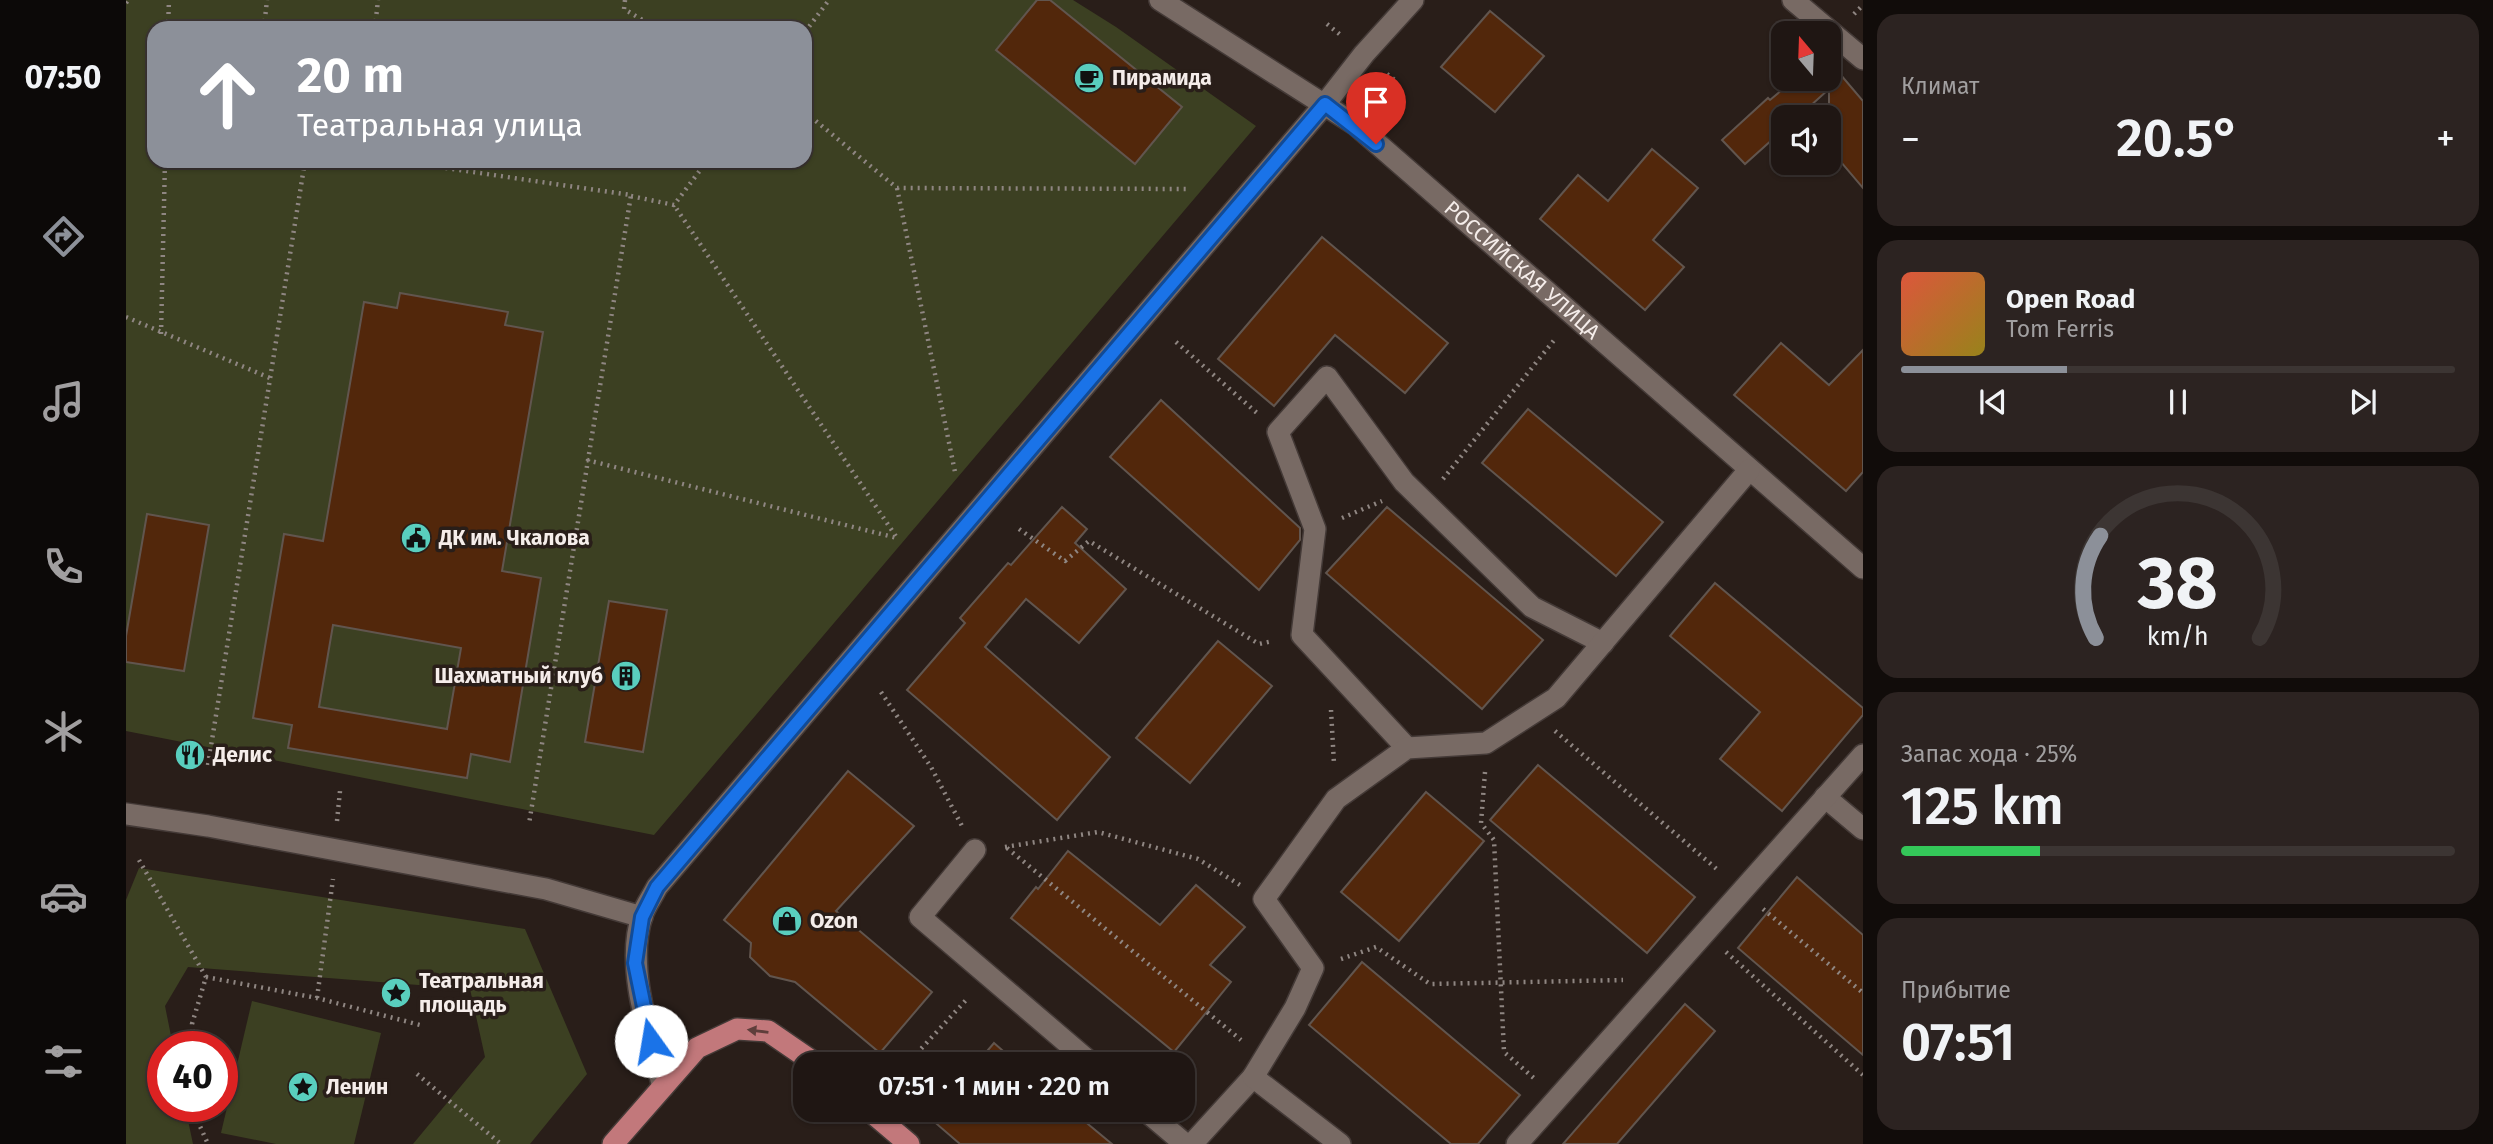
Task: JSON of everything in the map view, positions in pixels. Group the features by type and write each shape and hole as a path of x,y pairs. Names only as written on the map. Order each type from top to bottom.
{"main road":[{"path":"613,1144 697,1048 737,1029 768,1031 799,1052"},
{"path":"883,1122 909,1144"}],"street":[{"name":"РОССИЙСКАЯ УЛИЦА","path":"1160,0 1356,125 1863,568"},
{"path":"663,1087 645,1018 635,963 642,917 657,887 1325,104 1364,54 1413,0"},
{"path":"1793,0 1863,59"},
{"path":"1407,748 1301,635 1315,529 1278,432 1327,377 1404,482 1532,607 1603,643"},
{"path":"1192,1144 1258,1068 1296,1009 1313,968 1264,900 1336,799 1407,748 1486,743 1556,698 1749,470"},
{"path":"1517,1144 1863,755"},
{"path":"1825,797 1863,830"},
{"path":"126,814 208,826 539,887 642,917"},
{"path":"975,850 920,917 1077,1052"},
{"path":"1258,1068 1340,1144"},
{"path":"1159,1122 1185,1144"}],"path":[{"path":"168,21 169,0"},
{"path":"265,21 267,0"},
{"path":"376,21 378,0"},
{"path":"625,0 624,9 644,21"},
{"path":"812,23 829,0"},
{"path":"812,118 897,188 955,472"},
{"path":"161,334 165,168"},
{"path":"208,765 304,168"},
{"path":"442,168 674,205 897,538 587,460"},
{"path":"674,205 702,168"},
{"path":"897,188 1187,189"},
{"path":"529,824 631,197"},
{"path":"126,317 270,378"},
{"path":"1315,529 1418,495 1562,330"},
{"path":"1176,342 1278,432"},
{"path":"1019,529 1065,561 1089,541 1259,644 1301,635"},
{"path":"1328,663 1336,799"},
{"path":"881,692 931,767 975,850 1098,832 1198,859 1264,900"},
{"path":"1534,712 1863,993"},
{"path":"1486,743 1481,823 1494,840 1504,1052 1558,1098"},
{"path":"1007,847 1258,1068"},
{"path":"139,860 206,977 192,1024 193,1031"},
{"path":"317,998 332,893"},
{"path":"1704,933 1863,1075"},
{"path":"1313,968 1376,947 1430,984 1663,980"},
{"path":"918,1052 988,976"},
{"path":"206,977 317,998 424,1026"},
{"path":"416,1074 501,1144"},
{"path":"199,1122 208,1144"}],"green space":[{"path":"126,0 1073,0 1116,27 1256,126 654,835 126,731"},
{"path":"139,868 525,929 587,1074 530,1144 413,1144 485,1057 470,989 188,967 165,1006 170,1031 147,1031 147,1122 188,1122 193,1144 126,1144 126,900"},
{"path":"252,1001 381,1033 354,1144 276,1144 221,1133 224,1122 238,1122 238,1061"}],"building":[{"path":"1037,0 1050,0 1182,107 1135,164 996,50"},
{"path":"1490,11 1544,56 1495,112 1441,67"},
{"path":"1841,75 1863,101 1863,188 1841,162 1841,105 1829,105 1829,91 1841,91"},
{"path":"1781,91 1827,91 1811,105 1771,105 1771,141 1745,164 1722,140 1768,98 1770,100"},
{"path":"1652,149 1698,188 1653,240 1684,267 1645,310 1540,219 1578,175 1608,201"},
{"path":"1322,237 1448,343 1405,393 1335,335 1274,406 1218,359"},
{"name":"ДК им. Чкалова","path":"400,293 508,312 505,325 543,332 502,571 541,578 510,762 471,754 467,778 288,748 292,725 253,718 284,534 323,541 364,302 397,308","holes":["333,625 461,648 447,729 319,707"]},
{"path":"1781,343 1829,385 1863,350 1863,472 1846,491 1734,395"},
{"path":"1161,400 1300,528 1300,540 1259,590 1110,457"},
{"path":"1528,409 1663,522 1616,576 1482,463"},
{"path":"1062,507 1087,529 1075,543 1126,589 1079,643 1026,599 985,647 1110,757 1057,820 907,690 965,623 960,618"},
{"path":"1387,507 1543,640 1482,709 1326,573"},
{"path":"147,514 209,525 184,671 126,662 126,636"},
{"path":"1715,583 1863,708 1863,715 1782,811 1720,759 1760,712 1670,636"},
{"name":"Шахматный клуб","path":"609,601 667,610 643,752 585,742"},
{"path":"1218,641 1272,686 1190,783 1136,738"},
{"path":"1538,765 1695,897 1647,953 1490,820"},
{"path":"848,771 914,826 836,911 932,992 879,1052 795,982 770,976 750,957 751,943 724,920"},
{"path":"1426,792 1484,841 1399,941 1341,892"},
{"path":"1068,851 1160,925 1196,885 1245,927 1210,965 1231,982 1174,1052 1011,918 1036,887 1038,889"},
{"path":"1797,877 1863,935 1863,1055 1738,948"},
{"path":"1362,962 1520,1095 1478,1144 1451,1144 1309,1025"},
{"path":"1685,1004 1715,1031 1617,1144 1563,1144"},
{"path":"994,1043 1004,1052 986,1052"},
{"path":"934,1122 1085,1122 1112,1144 960,1144"}],"place":[{"name":"Пирамида","path":"1089,78"},
{"name":"ДК им. Чкалова","path":"416,538"},
{"name":"Шахматный клуб","path":"626,676"},
{"name":"Делис","path":"190,755"},
{"name":"Ozon","path":"787,921"},
{"name":"Театральная площадь","path":"396,993"},
{"name":"Ленин","path":"303,1087"}],"route":[{"path":"651,1041 635,963 642,917 657,887 1325,104 1356,125 1376,144"}]}
